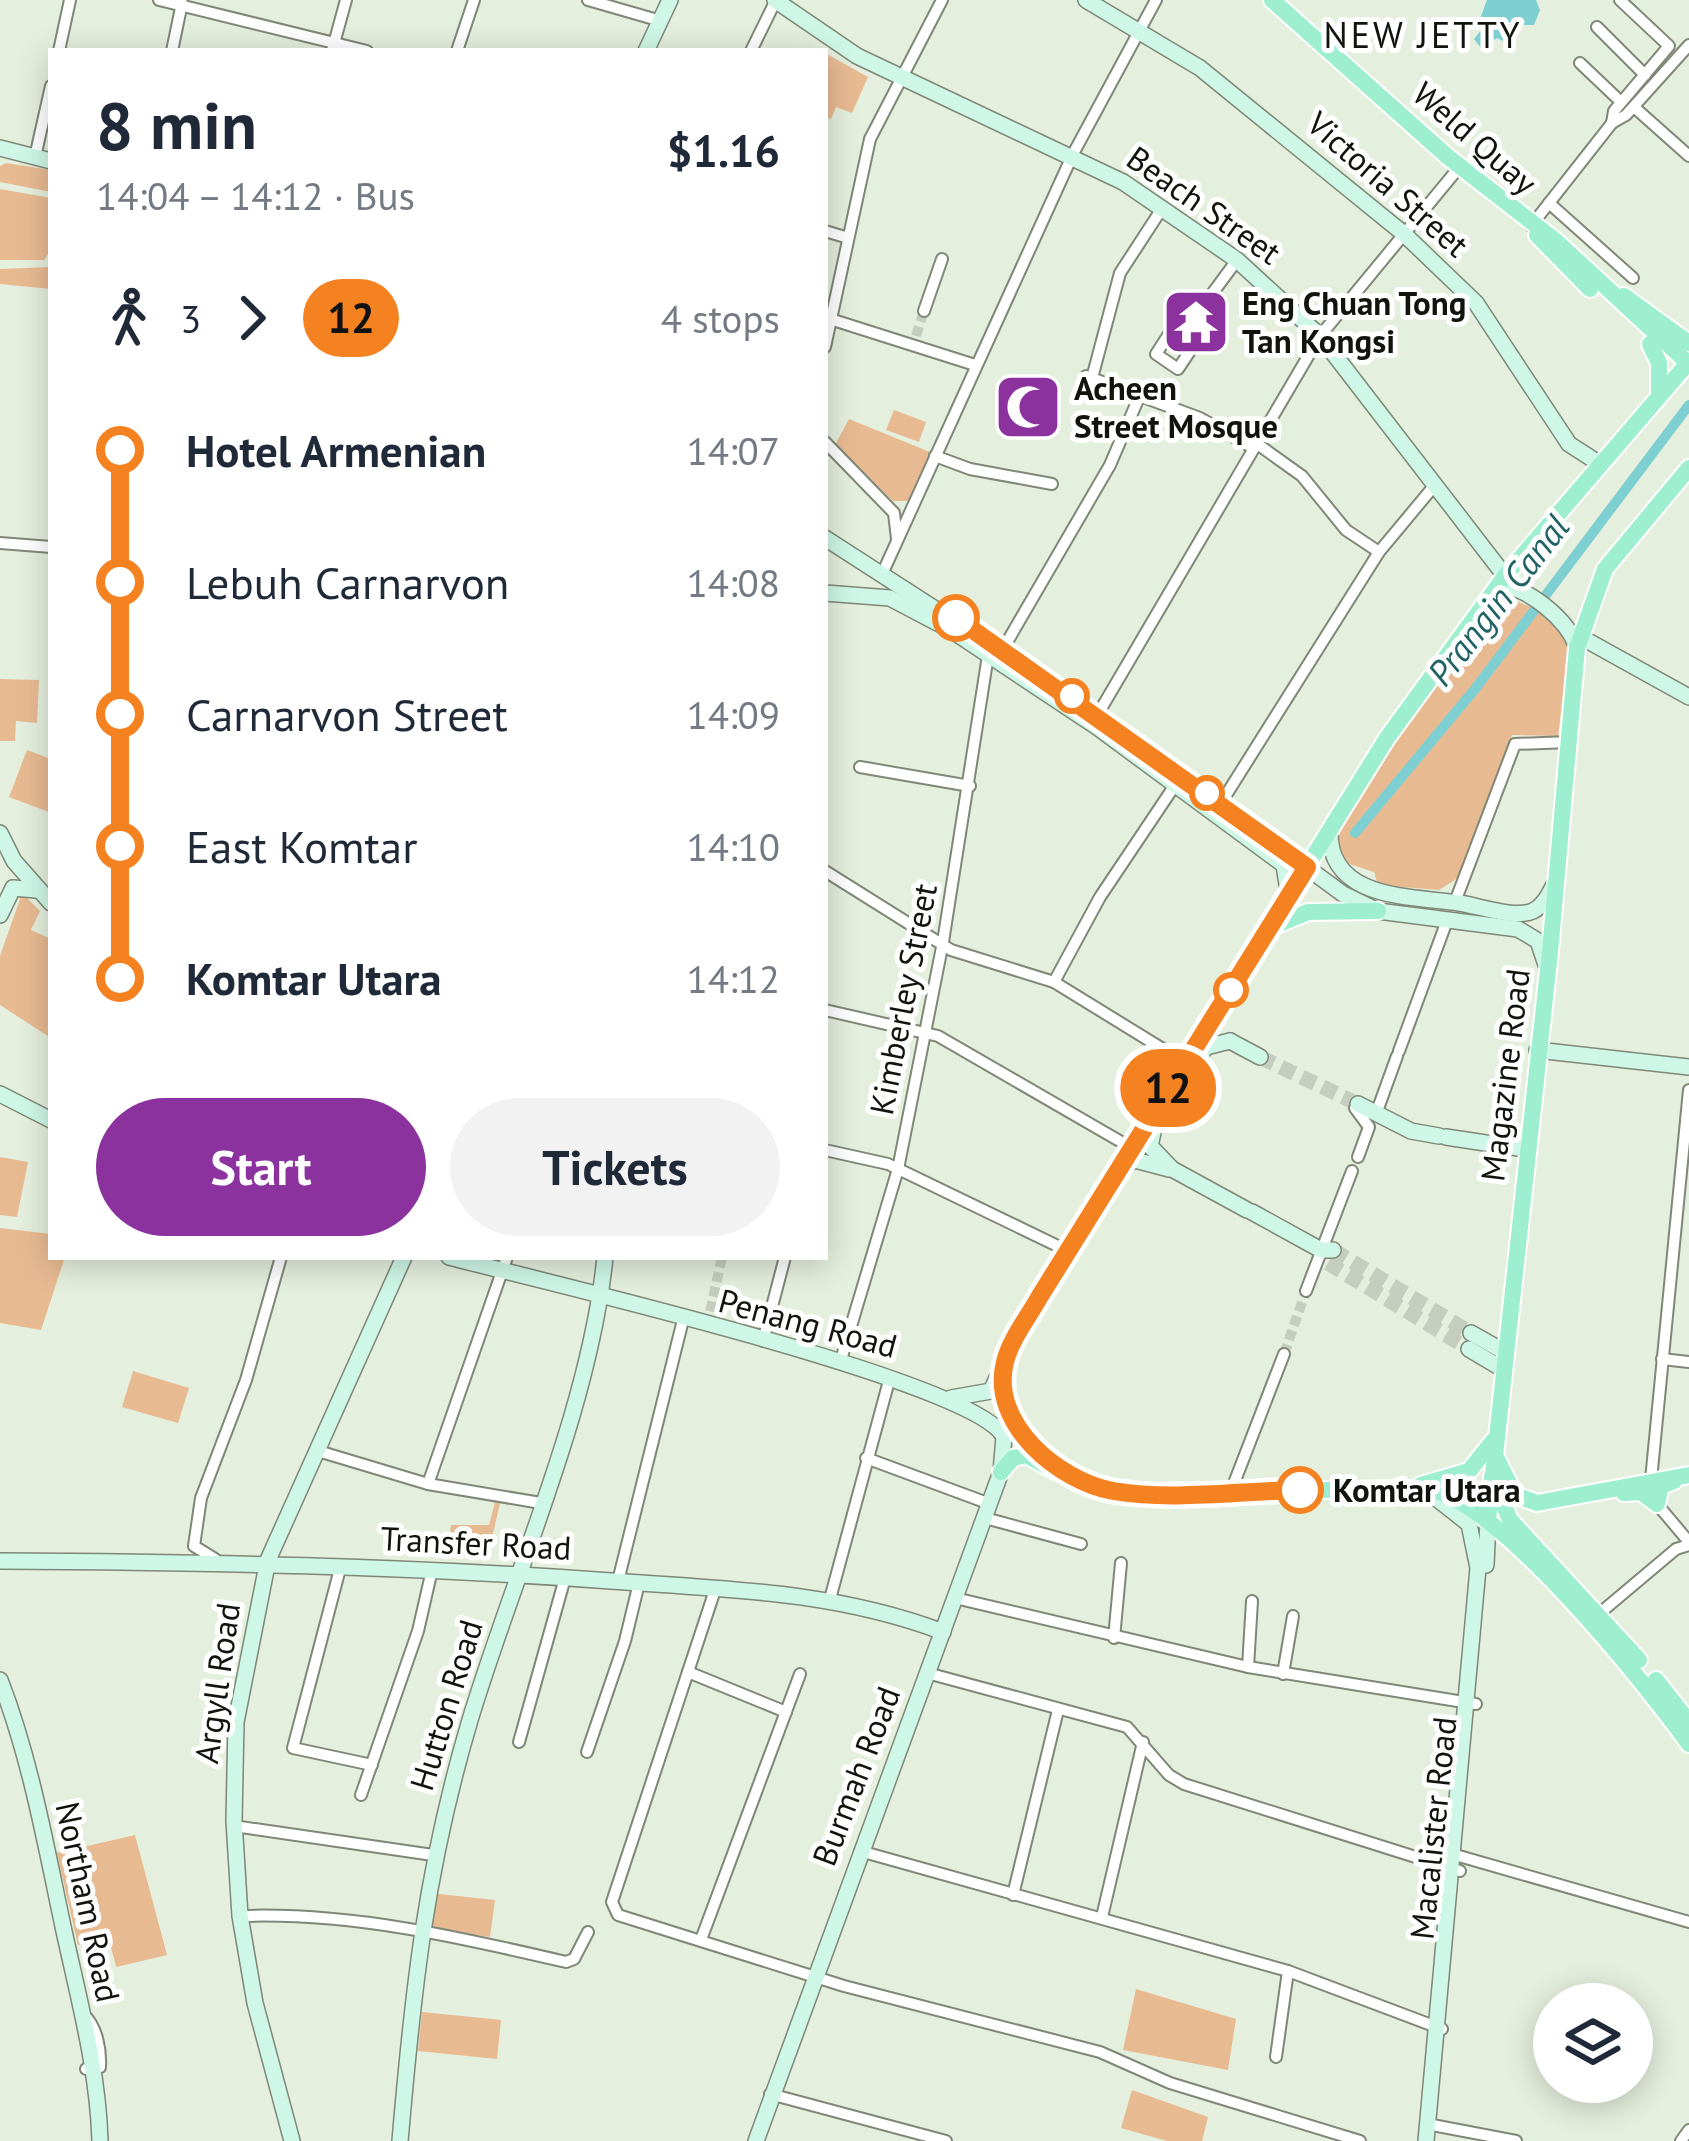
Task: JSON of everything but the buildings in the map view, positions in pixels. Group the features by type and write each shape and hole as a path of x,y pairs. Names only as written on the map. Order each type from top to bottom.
{"main road":[{"path":"648,48 670,0"},
{"name":"Beach Street","path":"776,0 839,46 900,78 1073,154 1163,207 1237,260 1319,336 1505,575"},
{"name":"Victoria Street","path":"1086,0 1140,28 1200,68 1404,234 1476,303 1569,444 1600,464"},
{"name":"Weld Quay","path":"1272,0 1531,226 1689,343"},
{"path":"0,148 43,159"},
{"path":"0,160 43,159"},
{"name":"Weld Quay","path":"1531,226 1551,255 1650,344 1686,369"},
{"name":"Weld Quay","path":"1584,268 1686,369"},
{"path":"1650,344 1659,363 1659,393"},
{"path":"948,1398 986,1394 1130,1147 1387,739 1505,575 1659,393 1686,369"},
{"name":"Magazine Road","path":"1487,1520 1578,642 1605,569 1689,468"},
{"path":"828,540 1098,714 1343,894 1378,910"},
{"path":"1492,594 1510,586 1539,603 1578,642 1689,697"},
{"path":"828,593 890,598 994,648 1284,866 1291,882 1288,899"},
{"path":"1330,829 1333,854 1364,887 1526,932 1538,941 1546,965"},
{"path":"0,833 45,897"},
{"path":"1273,926 1308,912 1528,912 1545,902 1557,879"},
{"path":"0,915 13,888 45,897"},
{"path":"1224,1001 1222,1020 1230,1041 1260,1057"},
{"path":"1172,1169 1150,1146 1151,1130 1201,1052 1230,1041"},
{"path":"1537,1051 1689,1067"},
{"path":"0,1094 48,1118"},
{"path":"1356,1106 1411,1131 1525,1149"},
{"path":"1116,1170 1136,1160 1172,1169 1328,1255"},
{"name":"Argyll Road","path":"292,2141 255,2002 240,1916 234,1826 236,1722 268,1560 403,1260"},
{"name":"Penang Road","path":"473,1260 505,1264 600,1298 890,1376 990,1418 1002,1432"},
{"name":"Hutton Road","path":"400,2141 420,1931 433,1855 542,1502 600,1298 605,1260"},
{"path":"1470,1341 1502,1360"},
{"path":"1004,1362 1006,1399 1018,1429 1066,1473"},
{"name":"Burmah Road","path":"756,2141 1001,1472 1002,1432"},
{"path":"1414,1489 1468,1471 1494,1440"},
{"path":"1494,1440 1503,1476 1521,1499 1549,1504 1641,1492 1658,1504 1661,1486 1686,1476"},
{"path":"1001,1472 1022,1455 1122,1492 1414,1489 1450,1494 1487,1520 1619,1653 1689,1744"},
{"path":"1490,1464 1497,1495 1510,1520 1600,1613 1689,1721"},
{"path":"1606,1494 1686,1476"},
{"name":"Macalister Road","path":"1414,1489 1453,1508 1474,1535 1478,1568 1471,1703"},
{"name":"Macalister Road","path":"1431,2133 1487,1520"},
{"name":"Transfer Road","path":"0,1561 268,1560 716,1587 830,1599 943,1632"},
{"name":"Northam Road","path":"0,1680 22,1744 82,2013 93,2068 96,2141"},
{"name":"Northam Road","path":"0,1703 93,2068"}],"street":[{"path":"60,48 70,0"},
{"path":"158,0 333,47 346,0"},
{"path":"458,48 474,0"},
{"path":"587,0 661,21"},
{"path":"752,48 776,0"},
{"path":"942,0 870,140 828,318 915,339 975,365"},
{"path":"883,572 1073,154 1156,0"},
{"path":"1620,0 1669,46 1628,104"},
{"path":"173,48 183,3"},
{"path":"1597,27 1645,75"},
{"path":"1531,226 1612,122 1689,45"},
{"path":"1580,63 1689,156"},
{"path":"43,159 48,113"},
{"path":"1098,714 1319,336 1461,165"},
{"path":"1549,203 1633,278"},
{"path":"1163,207 1120,273 1089,377 1199,418 1255,446 1302,476 1346,530 1378,552"},
{"path":"828,232 845,237"},
{"path":"924,311 942,259"},
{"path":"1206,302 1237,260"},
{"path":"1192,298 1206,302 1216,313 1182,367 1156,357 1192,298"},
{"path":"994,648 1110,465 1140,395"},
{"path":"828,445 894,513 897,543"},
{"path":"935,456 970,469 1052,484"},
{"path":"1221,803 1378,552 1435,486"},
{"path":"894,513 911,511"},
{"path":"0,543 48,547"},
{"name":"Kimberley Street","path":"840,1363 898,1169 994,648"},
{"path":"1376,1114 1515,744 1570,742"},
{"path":"860,767 970,786"},
{"path":"1054,982 1100,897 1175,785"},
{"path":"828,874 951,950 1054,982 1184,1063"},
{"path":"828,1011 924,1032 1130,1147"},
{"path":"1652,1480 1689,1090"},
{"path":"1356,1106 1369,1127 1358,1157"},
{"path":"828,1151 898,1169 1068,1251"},
{"path":"1306,1291 1328,1255 1352,1171"},
{"path":"215,1559 196,1550 201,1498 246,1380 280,1260"},
{"path":"763,1342 784,1260"},
{"path":"428,1484 505,1264"},
{"path":"618,1582 683,1320"},
{"path":"1231,1492 1284,1354"},
{"path":"1662,1360 1689,1362"},
{"path":"830,1599 890,1376"},
{"path":"318,1451 428,1484 542,1502"},
{"path":"866,1458 987,1511 1081,1544"},
{"path":"1600,1613 1685,1545 1658,1504"},
{"path":"160,1560 182,1553 196,1536"},
{"path":"1114,1638 1121,1563"},
{"path":"341,1565 293,1746 372,1765"},
{"path":"361,1795 418,1631 432,1570"},
{"path":"519,1742 565,1577"},
{"path":"587,1751 625,1642 639,1583"},
{"path":"716,1587 612,1902 618,1915 702,1937 844,1986 1100,2052 1170,2083 1360,2141"},
{"path":"955,1598 1248,1667 1471,1703"},
{"path":"1248,1667 1252,1601"},
{"path":"1283,1674 1292,1616"},
{"path":"688,1672 786,1712"},
{"path":"927,1673 1127,1727 1169,1775 1184,1784 1346,1838 1689,1922"},
{"path":"702,1937 800,1674"},
{"path":"1012,1895 1058,1710"},
{"path":"1102,1917 1143,1742"},
{"path":"234,1826 433,1855"},
{"path":"1340,1851 1346,1838"},
{"path":"860,1851 1288,1972 1439,2028"},
{"path":"240,1916 284,1914 420,1931 566,1962 574,1959 588,1932"},
{"path":"1276,2057 1288,1972"},
{"path":"806,2000 844,1986"},
{"path":"770,2094 946,2141"},
{"path":"1682,2141 1689,2130"},
{"path":"1431,2133 1516,2141"}],"shaded area":[{"path":"828,55 868,77 852,113 836,107 831,119"},
{"path":"0,166 48,170 48,191 0,182"},
{"path":"0,189 48,197 48,254 44,260 0,260"},
{"path":"48,267 48,289 0,284 0,269"},
{"path":"894,410 926,422 919,442 886,430"},
{"path":"849,419 930,452 908,501 893,501 835,445"},
{"path":"1498,597 1540,613 1558,629 1569,648 1558,736 1512,735 1461,876 1439,890 1378,885 1374,872 1343,862 1336,853 1343,825 1357,793 1402,722"},
{"path":"0,679 39,680 37,723 16,721 15,741 0,741"},
{"path":"27,750 48,758 48,812 9,797"},
{"path":"22,893 40,911 31,930 48,938 48,1036 0,1005 0,956"},
{"path":"0,1157 28,1162 17,1217 0,1215"},
{"path":"0,1228 48,1234 48,1260 64,1260 41,1330 0,1323"},
{"path":"133,1371 189,1388 178,1423 122,1407"},
{"path":"495,1502 500,1503 489,1551 483,1551 484,1535 450,1534 451,1525 489,1525"},
{"path":"135,1835 167,1955 116,1967 109,1939 78,1945 57,1853"},
{"path":"430,1893 495,1900 490,1937 426,1928"},
{"path":"1136,1989 1236,2019 1228,2070 1123,2050"},
{"path":"422,2012 501,2020 497,2059 418,2051"},
{"path":"1132,2090 1208,2117 1202,2141 1167,2141 1121,2128"}],"water":[{"path":"1487,0 1536,0 1540,10 1534,25 1512,25 1510,45 1497,38 1481,48 1474,39 1486,24 1481,16"}],"waterway":[{"name":"Prangin Canal","path":"1355,833 1475,689 1689,405"}],"tunnel":[{"path":"916,336 924,311"},
{"path":"1260,1057 1358,1104"},
{"path":"1333,1250 1471,1333"},
{"path":"707,1326 721,1260"},
{"path":"1328,1263 1469,1349"},
{"path":"1284,1354 1306,1291"}],"bus line":[{"name":"12","path":"956,618 1098,714 1307,867 1130,1147 1004,1362 1011,1415 1028,1441 1066,1473 1108,1490 1300,1490"}],"place":[{"name":"Eng Chuan Tong Tan Kongsi","path":"1196,322"},
{"name":"Acheen Street Mosque","path":"1028,407"},
{"name":"Komtar Utara","path":"1300,1490"}],"district":[{"name":"NEW JETTY","path":"1423,35"}]}
